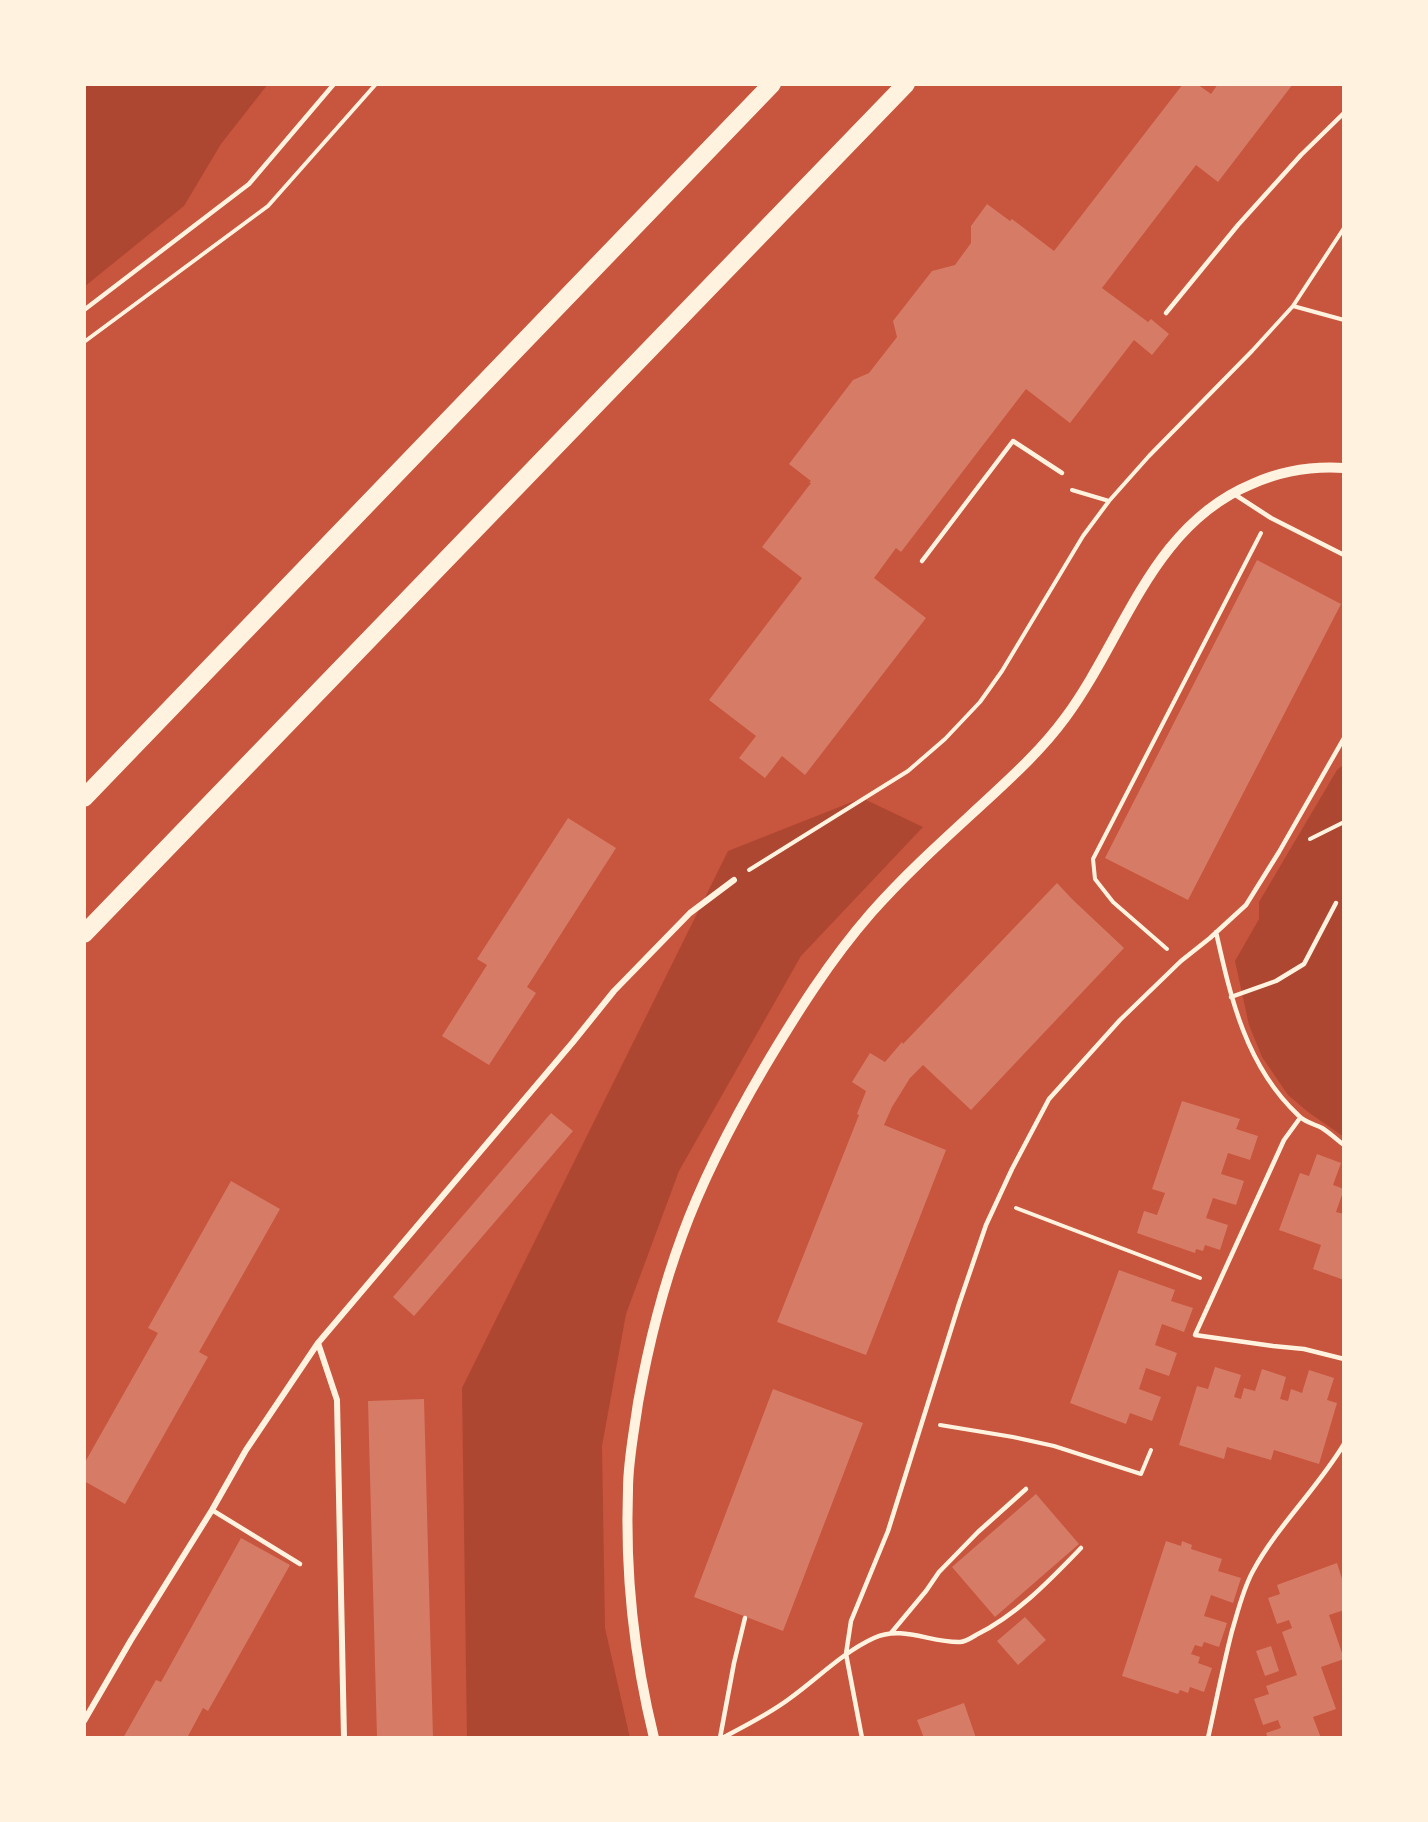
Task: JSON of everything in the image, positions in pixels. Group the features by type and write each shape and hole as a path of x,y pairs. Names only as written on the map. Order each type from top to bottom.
{"highway":[{"path":"84,798 772,84"},
{"path":"84,934 906,84"}],"street":[{"path":"654,1738 638,1664 630,1602 627,1485 635,1426 645,1364 660,1305 682,1236 710,1169 750,1091 791,1022 852,936 907,874 1042,747 1066,717 1163,556 1181,533 1232,492 1271,476 1301,469 1344,468"},
{"path":"84,1721 130,1640 212,1510 246,1450 318,1343 614,991 690,913 734,879"},
{"path":"318,1343 338,1400 344,1738"}],"lane":[{"path":"84,310 249,184 334,84"},
{"path":"1166,313 1238,225 1344,113"},
{"path":"921,561 1013,441 1062,473"},
{"path":"1232,492 1271,518 1344,555"},
{"path":"862,1738 846,1654 851,1621 888,1531 986,1225 1012,1169 1049,1099 1120,1020 1181,961 1246,905 1341,749 1344,738"},
{"path":"1231,997 1276,981 1304,964 1336,903"},
{"path":"1216,932 1241,1029 1259,1065 1280,1097 1300,1118 1324,1130 1344,1145"},
{"path":"1300,1118 1284,1140 1195,1335 1273,1347 1304,1349 1344,1359"},
{"path":"1208,1738 1238,1611 1252,1573 1268,1546 1344,1444"},
{"path":"891,1633 939,1572 978,1532 1026,1489"},
{"path":"212,1510 300,1564"},
{"path":"721,1738 751,1723 786,1701 846,1654 876,1637 891,1633 908,1634 938,1641 963,1642 988,1629 1035,1594 1081,1548"},
{"path":"721,1738 734,1663 745,1618"}],"path":[{"path":"734,879 908,771 945,739 980,702 1002,671 1083,536 1109,501 1293,306 1344,228"},
{"path":"1293,306 1344,320"},
{"path":"1066,488 1109,501"},
{"path":"1167,949 1113,902 1095,879 1093,859 1271,518"},
{"path":"997,1202 1176,1269"},
{"path":"960,1429 1054,1446 1141,1474 1151,1450"}],"shaded area":[{"path":"84,84 268,84 221,144 184,206 84,287"},
{"path":"1344,764 1344,1137 1288,1095 1262,1057 1249,1025 1235,961 1259,919 1259,902 1337,770"},
{"path":"862,798 923,827 801,956 679,1171 626,1314 602,1446 605,1628 630,1738 467,1738 462,1388 728,851"}],"building":[{"path":"1183,84 1197,84 1211,94 1218,84 1293,84 1218,182 1196,165 1102,288 1148,322 1151,319 1169,334 1152,355 1134,340 1070,423 1026,389 901,552 896,548 874,578 926,618 805,775 782,756 765,778 739,758 756,736 709,700 802,578 762,547 811,483 789,464 853,380 869,373 897,337 893,321 932,271 955,265 971,243 971,226 987,204 1010,221 1012,219 1054,251"},
{"path":"1257,560 1341,604 1188,900 1105,858"},
{"path":"568,818 616,848 527,987 536,993 489,1065 442,1036 487,965 477,959"},
{"path":"1057,883 1124,948 971,1110 923,1065 910,1078 884,1125 946,1150 866,1355 777,1322 859,1115 857,1114 866,1091 852,1082 870,1053 885,1062"},
{"path":"1182,1101 1240,1119 1236,1129 1258,1136 1250,1160 1228,1153 1221,1174 1244,1181 1236,1205 1213,1198 1206,1218 1228,1225 1220,1250 1205,1245 1203,1251 1196,1249 1195,1253 1137,1233 1144,1211 1157,1215 1165,1193 1152,1189"},
{"path":"551,1113 573,1131 414,1316 393,1297"},
{"path":"1317,1154 1341,1163 1333,1185 1344,1189 1336,1212 1344,1214 1344,1280 1313,1269 1321,1245 1279,1230 1300,1173 1309,1176"},
{"path":"231,1181 280,1209 199,1352 208,1357 125,1504 84,1481 84,1464 158,1333 148,1328"},
{"path":"1119,1270 1175,1290 1171,1301 1193,1308 1184,1332 1162,1324 1155,1345 1177,1353 1169,1376 1146,1368 1139,1389 1161,1397 1152,1421 1130,1413 1126,1424 1070,1403"},
{"path":"1215,1367 1241,1375 1234,1397 1241,1399 1244,1388 1255,1391 1262,1369 1286,1377 1280,1399 1288,1401 1291,1389 1302,1393 1309,1370 1334,1378 1327,1400 1337,1403 1319,1464 1274,1450 1271,1460 1227,1447 1224,1459 1179,1445 1197,1386 1208,1389"},
{"path":"773,1389 863,1423 783,1631 694,1597"},
{"path":"424,1399 433,1738 377,1738 368,1401"},
{"path":"1036,1494 1079,1544 995,1617 952,1567"},
{"path":"241,1538 290,1565 208,1711 203,1708 187,1738 123,1738 156,1680 161,1682"},
{"path":"1166,1541 1181,1546 1182,1541 1192,1545 1191,1549 1222,1559 1218,1571 1241,1578 1233,1603 1211,1595 1204,1616 1227,1623 1219,1647 1204,1642 1202,1647 1195,1645 1191,1654 1200,1657 1198,1663 1212,1668 1204,1692 1190,1687 1188,1693 1180,1690 1178,1694 1122,1676"},
{"path":"1337,1563 1344,1585 1344,1610 1329,1615 1344,1659 1321,1667 1336,1709 1313,1717 1321,1738 1268,1738 1266,1733 1281,1728 1278,1720 1263,1725 1254,1699 1269,1694 1266,1686 1297,1675 1282,1632 1292,1628 1289,1620 1277,1624 1268,1598 1280,1594 1277,1585"},
{"path":"1025,1617 1046,1640 1018,1665 997,1641"},
{"path":"1271,1646 1279,1671 1265,1676 1256,1651"},
{"path":"964,1703 976,1738 924,1738 917,1720"}]}
